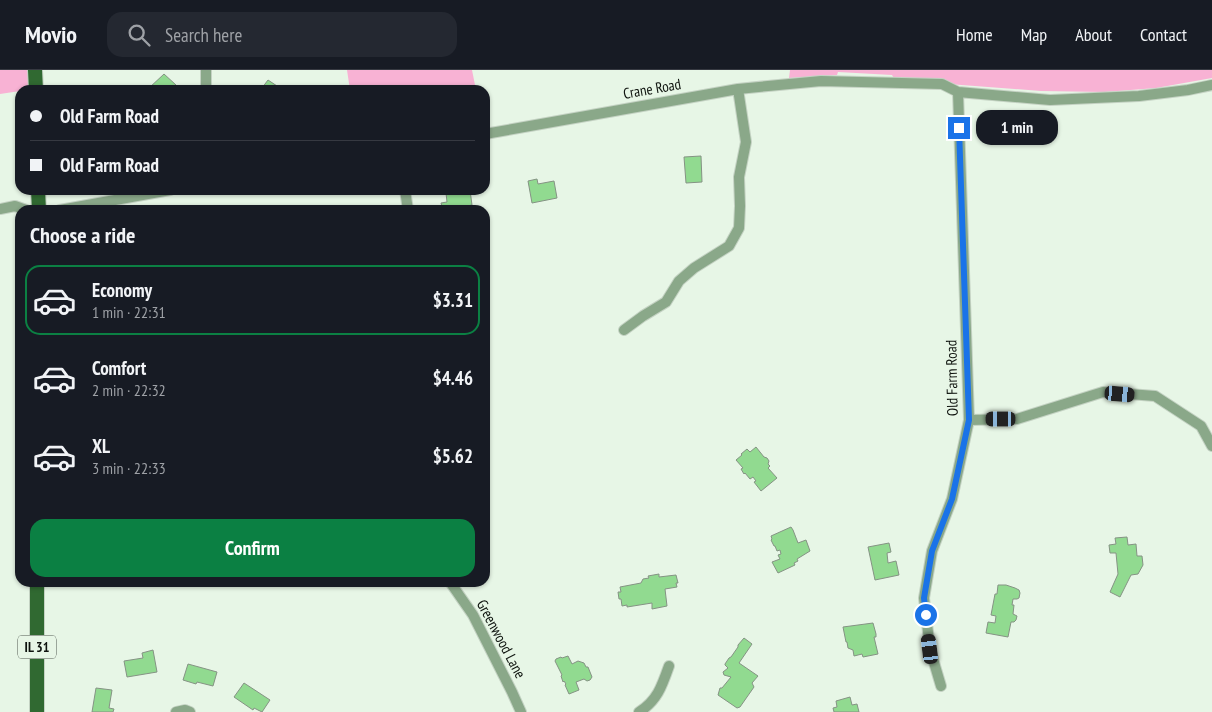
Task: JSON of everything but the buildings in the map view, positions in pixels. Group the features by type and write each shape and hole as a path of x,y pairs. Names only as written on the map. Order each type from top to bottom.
{"main road":[{"path":"36,70 36,85"},
{"name":"IL 31","path":"37,587 37,712"}],"street":[{"path":"206,70 206,85"},
{"name":"Crane Road","path":"490,133 738,90 821,81 942,84 958,92 1050,100 1139,96 1212,85"},
{"path":"624,330 666,302 679,281 694,268 729,246 739,228 739,177 746,142 738,90"},
{"name":"Old Farm Road","path":"941,686 930,649 924,598 932,551 952,499 969,420 958,92"},
{"path":"88,205 142,195"},
{"path":"0,209 15,206"},
{"path":"969,420 1016,419 1103,392 1155,396 1201,426 1212,446"},
{"name":"Greenwood Lane","path":"453,587 473,615 521,712"},
{"path":"639,712 647,707 662,688 669,666"},
{"path":"176,712 185,710 190,712"}],"shaded area":[{"path":"0,70 31,70 32,85 15,85 15,92 0,94"},
{"path":"347,70 472,70 475,85 349,85"},
{"path":"790,70 1212,70 1212,78 1156,88 1105,92 1041,91 895,80 892,75 838,72 837,75 789,78"}],"route":[{"path":"926,615 924,598 932,551 952,499 969,420 959,128"}]}
